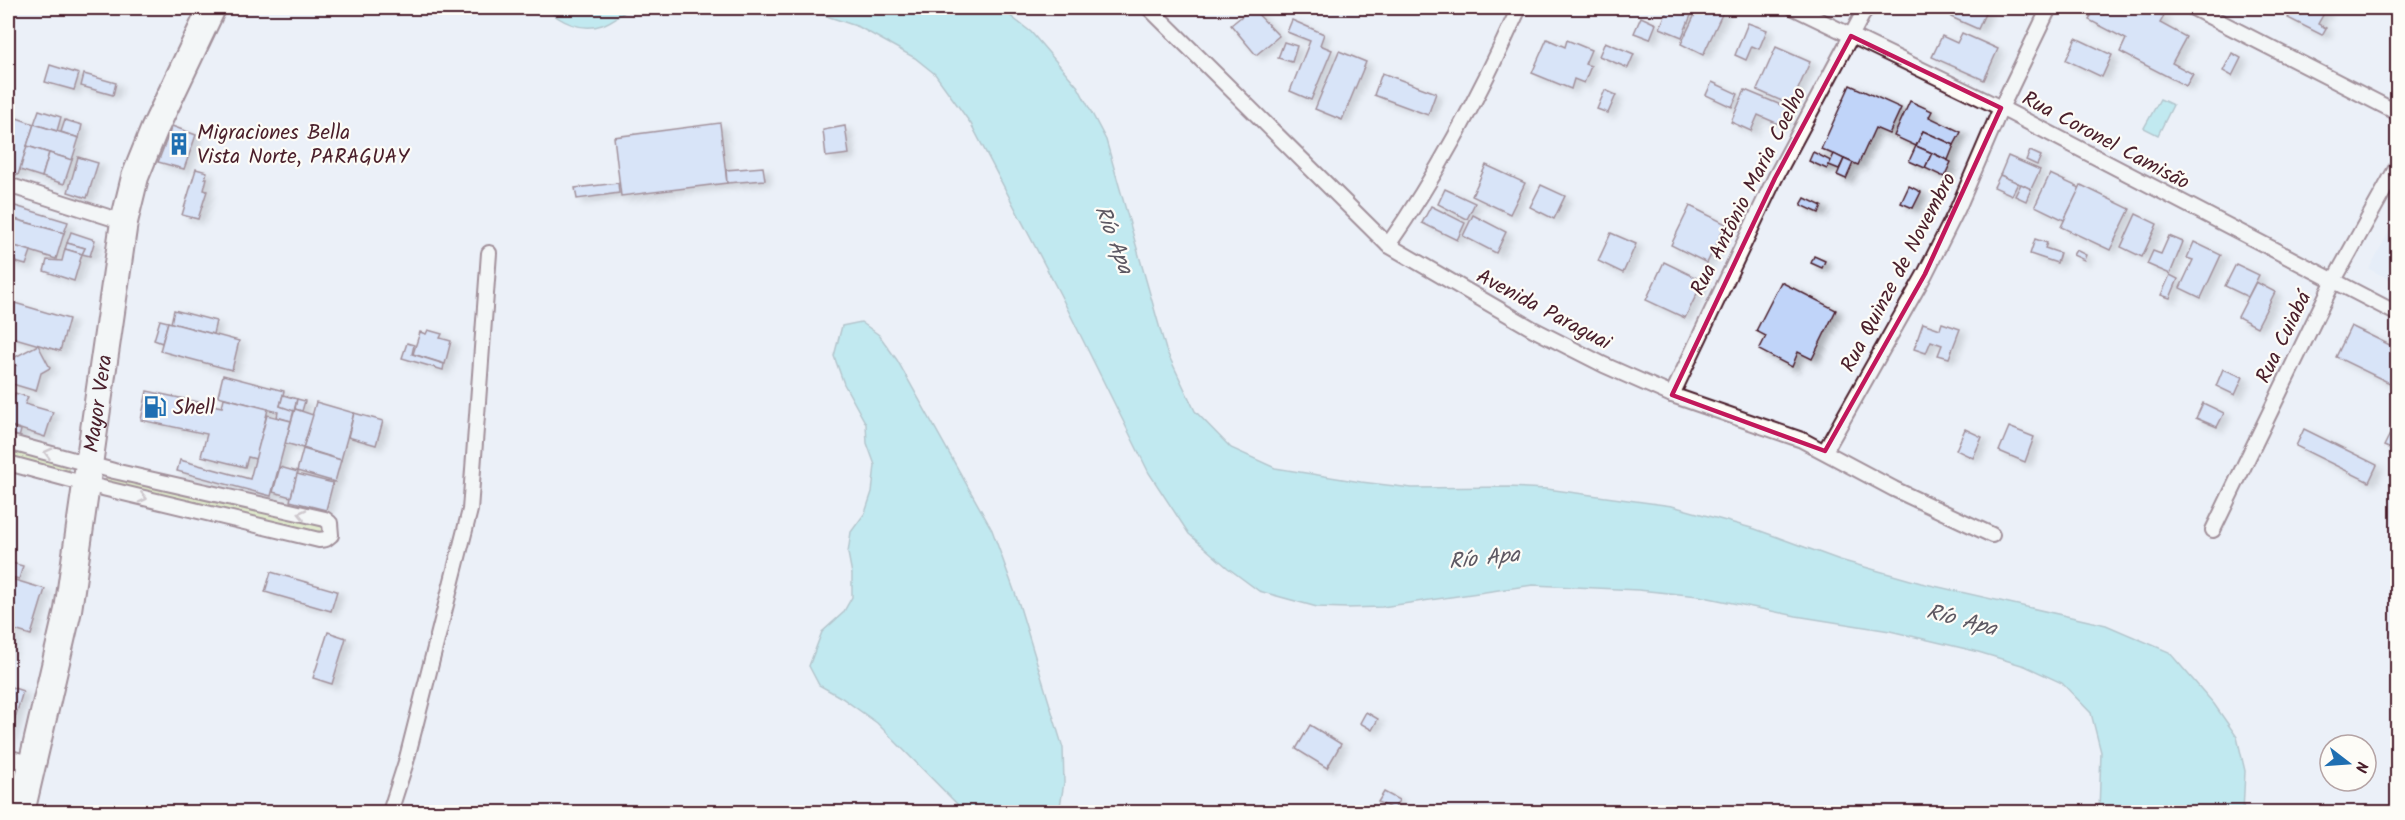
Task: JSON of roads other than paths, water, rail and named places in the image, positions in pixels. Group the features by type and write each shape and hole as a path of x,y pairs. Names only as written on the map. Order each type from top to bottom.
{"highway":[{"name":"Mayor Vera","path":"21,813 34,765 68,610 124,222 135,177 154,130 212,8"}],"street":[{"name":"Avenida Paraguai","path":"1149,8 1388,245 1533,329 1604,365 1672,395 1802,440 1894,489 1992,536"},
{"path":"1388,245 1419,200 1445,155 1519,8"},
{"name":"Rua Coronel Camisão","path":"1794,8 2001,108 2397,314"},
{"name":"Rua Antônio Maria Coelho","path":"1672,395 1775,178 1866,8"},
{"name":"Rua Quinze de Novembro","path":"1825,451 1925,274 1982,156 2001,108 2049,8"},
{"path":"2193,8 2397,113"},
{"name":"Rua Cuiabá","path":"2213,530 2333,282 2397,165"},
{"path":"8,185 124,222"},
{"path":"390,813 406,762 470,510 489,253"},
{"path":"8,442 87,474 320,540 331,535 330,523 325,519 87,474 8,463"},
{"path":"8,757 34,765"}],"water":[{"path":"546,8 631,8 606,24 587,27 558,18"},
{"name":"Río Apa","path":"803,8 1000,8 1031,32 1078,87 1106,140 1166,350 1195,411 1231,448 1275,468 1361,482 1412,488 1547,489 1672,506 1755,529 1840,560 1921,583 2106,625 2169,652 2214,704 2237,737 2245,771 2243,812 2099,812 2101,752 2091,713 2062,683 2025,666 1975,651 1890,631 1796,616 1699,596 1638,590 1533,585 1382,607 1347,608 1317,607 1259,591 1189,534 1149,473 1061,296 971,124 935,74 915,58 859,27"},
{"path":"2160,99 2173,105 2158,135 2144,128"},
{"path":"861,322 879,335 897,360 992,530 1019,604 1063,748 1064,783 1059,812 965,812 877,723 819,685 809,666 822,632 843,613 852,597 852,574 848,553 851,532 865,513 872,492 875,465 867,443 866,424 844,384 834,356 842,326"}],"place":[{"name":"Migraciones Bella Vista Norte, PARAGUAY","path":"179,144"},
{"name":"Shell","path":"155,407"}]}
